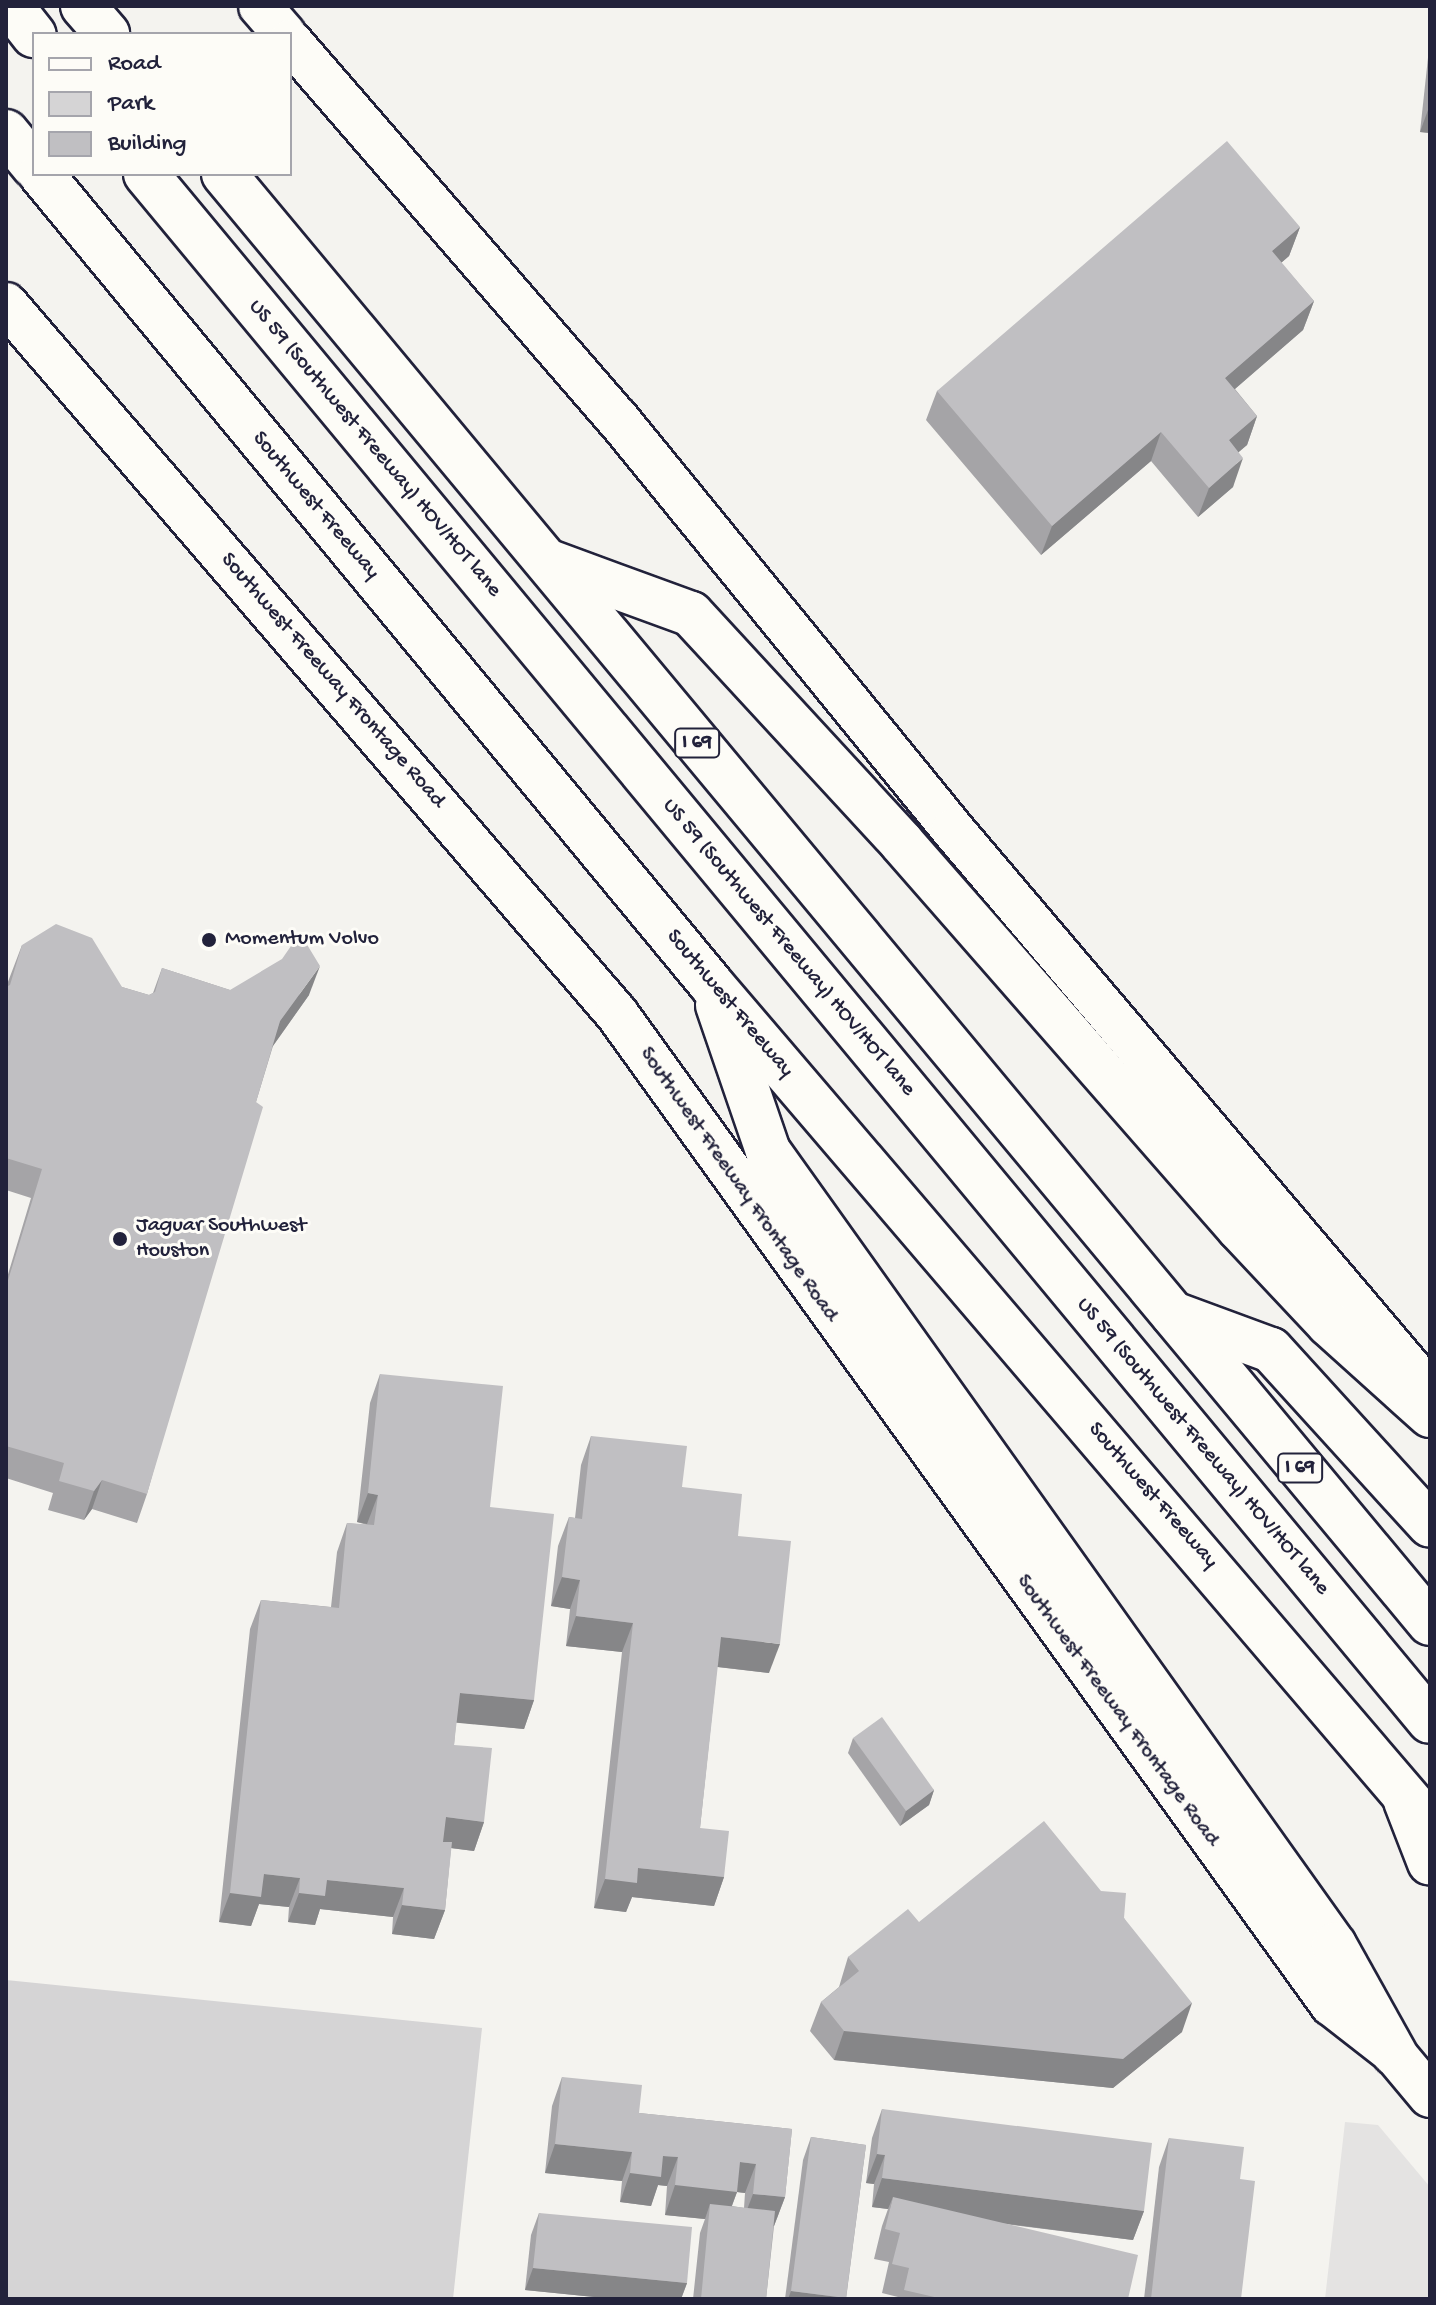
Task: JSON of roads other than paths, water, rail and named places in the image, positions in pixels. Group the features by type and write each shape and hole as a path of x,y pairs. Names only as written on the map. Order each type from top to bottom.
{"highway":[{"path":"11,6 32,32"},
{"path":"83,6 105,32"},
{"path":"6,132 32,164"},
{"name":"Southwest Freeway","path":"43,176 711,984 1417,1810 1430,1863"},
{"name":"US 59 (Southwest Freeway) HOV/HOT lane","path":"148,176 1430,1721"},
{"name":"I 69","path":"226,176 1430,1623"},
{"path":"546,561 691,614 902,843 1239,1228 1329,1324 1430,1415"},
{"path":"711,984 768,1151 1334,1945 1394,2053"},
{"path":"1170,1313 1271,1350 1430,1525"}],"main road":[{"path":"260,6 282,32"},
{"path":"292,43 617,418 962,841 1430,1392"},
{"name":"Southwest Freeway Frontage Road","path":"6,304 617,1014 1331,2004 1394,2053 1430,2096"}],"place":[{"name":"Momentum Volvo","path":"209,940"},
{"name":"Jaguar Southwest Houston","path":"120,1239"}]}
